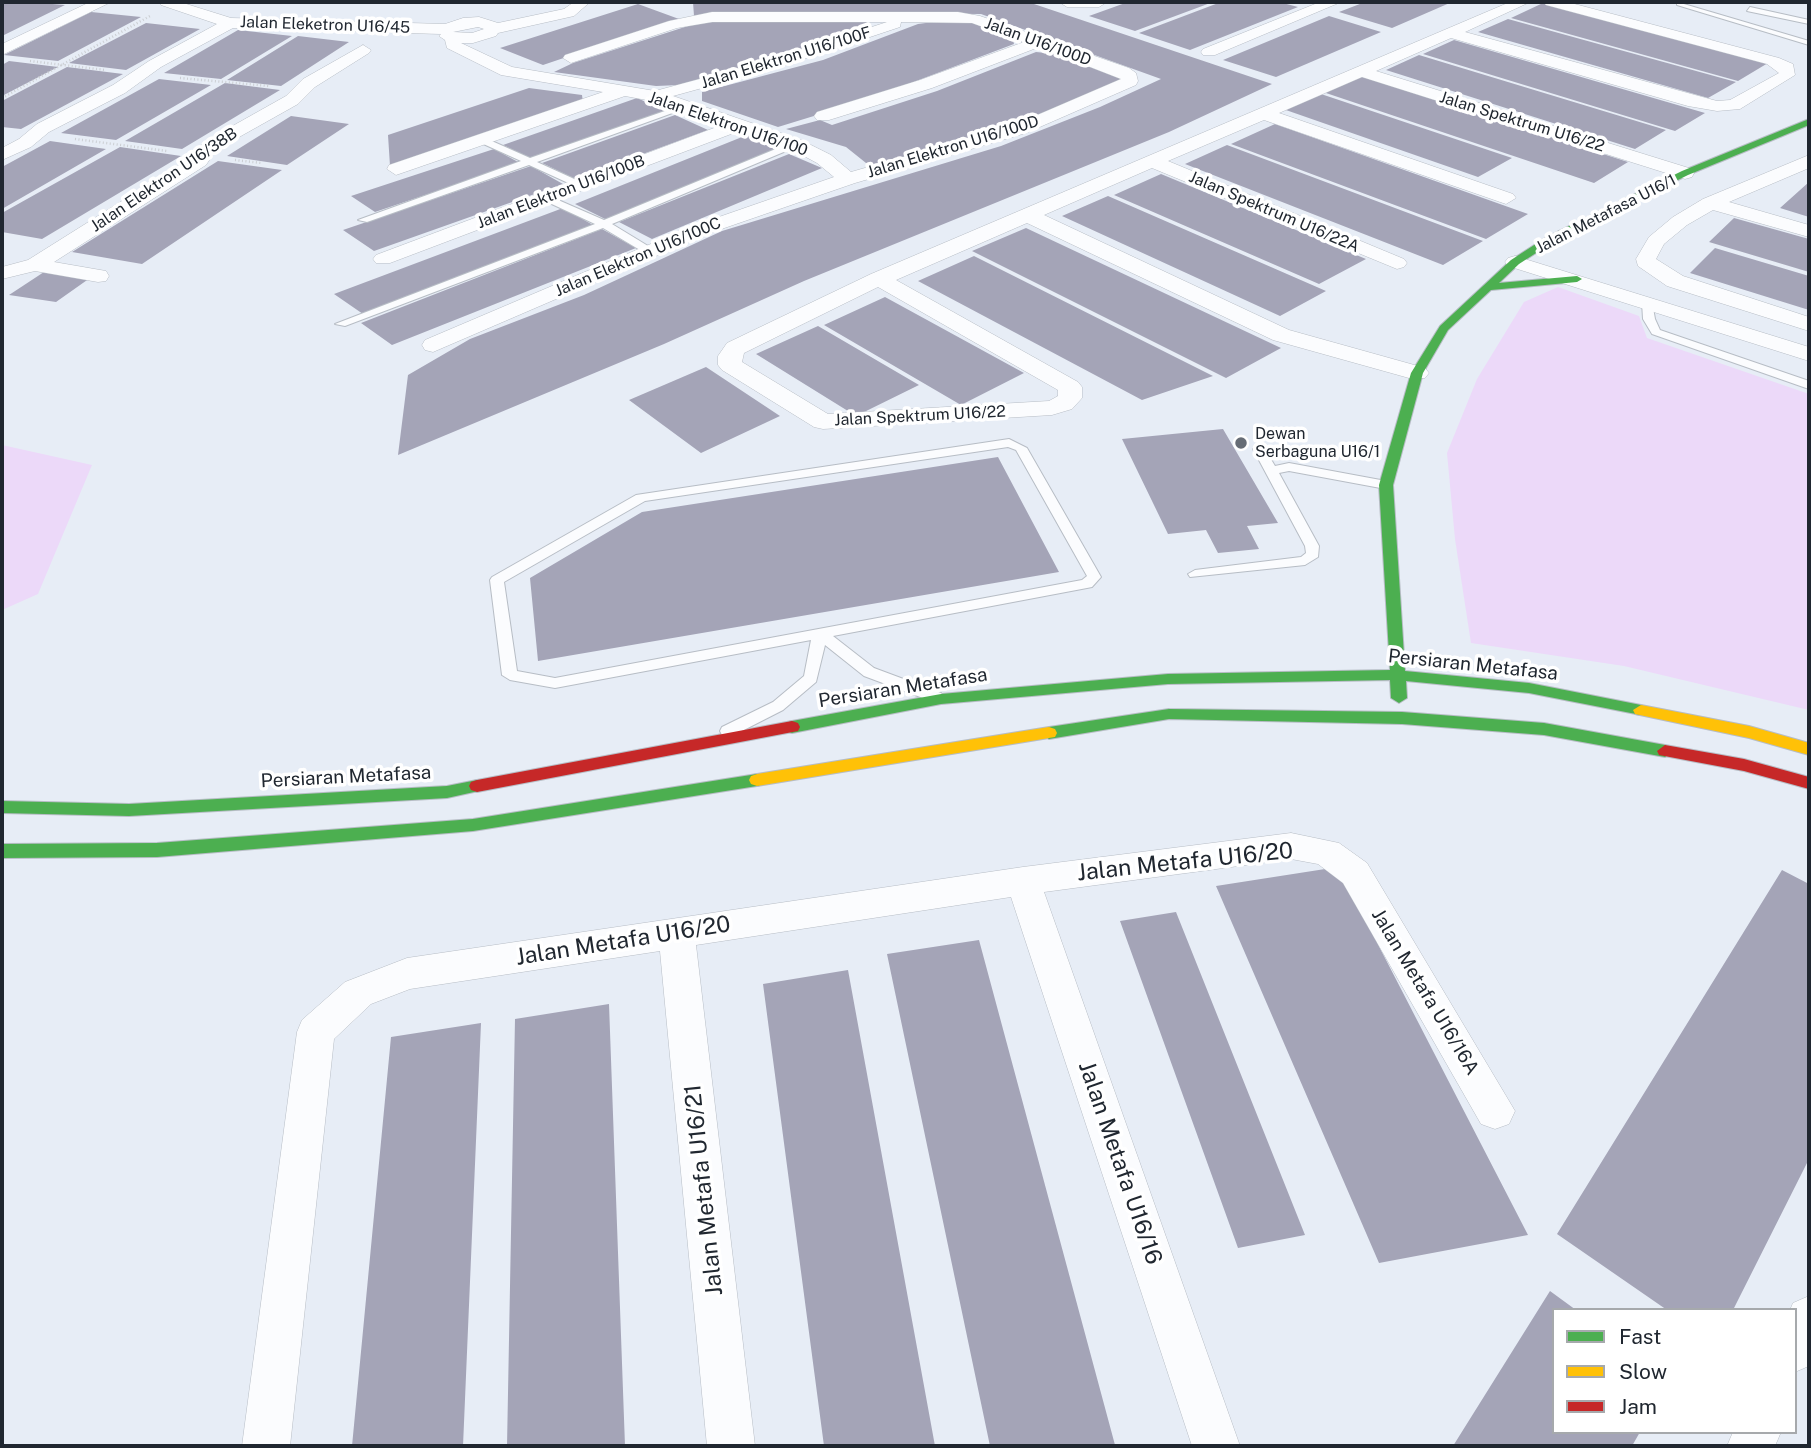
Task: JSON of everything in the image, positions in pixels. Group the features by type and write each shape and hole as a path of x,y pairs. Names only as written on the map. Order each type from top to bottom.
{"main road":[{"name":"Jalan Metafasa U16/1","path":"1402,718 1386,485 1417,373 1444,328 1515,262 1549,240 1685,173 1809,122"},
{"path":"1549,240 1555,255 1583,281"},
{"path":"1487,288 1516,283 1583,281"},
{"name":"Persiaran Metafasa","path":"2,807 129,810 447,792 941,699 1168,679 1397,675 1529,688 1749,732 1809,749"},
{"path":"2,851 158,850 473,825 1169,713 1402,718 1544,729 1744,765 1809,783"}],"street":[{"path":"2,50 101,2"},
{"path":"481,56 478,45 490,32 569,13 583,2"},
{"path":"1067,2 1099,2"},
{"name":"Jalan Spektrum U16/22","path":"879,279 1070,387 1070,398 1063,404 1052,408 823,422 730,365 730,356 735,348 879,279 1522,2"},
{"path":"1450,33 1694,102 1734,105 1787,75 1787,68 1773,61 1551,2"},
{"name":"Jalan Eleketron U16/45","path":"169,3 230,23 449,34 456,24 479,22 491,24 490,32"},
{"path":"1209,52 1320,3"},
{"name":"Jalan U16/100D","path":"571,58 674,24 712,17 975,19 1123,72 1130,77"},
{"name":"Jalan Elektron U16/100F","path":"655,96 780,62 916,17"},
{"path":"2,155 230,23"},
{"name":"Jalan Elektron U16/100","path":"449,34 453,45 481,56 507,71 655,96 795,144 824,159 848,179"},
{"path":"823,116 926,84 1038,42"},
{"name":"Jalan Elektron U16/38B","path":"35,265 190,167 210,146 292,100 309,83 363,50"},
{"name":"Jalan Spektrum U16/22","path":"1359,71 1685,173"},
{"name":"Jalan Elektron U16/100D","path":"848,179 1020,130 1125,84 1130,81 1130,77"},
{"path":"396,169 622,91"},
{"path":"1261,113 1506,198"},
{"name":"Jalan Elektron U16/100B","path":"383,259 738,125"},
{"name":"Jalan Spektrum U16/22A","path":"1151,161 1397,263"},
{"path":"1809,161 1710,203 1680,221 1656,241 1646,259 1649,266 1675,281 1809,324"},
{"name":"Jalan Elektron U16/100C","path":"433,345 701,230 848,179"},
{"path":"1710,203 1809,231"},
{"path":"1027,215 1281,335 1417,373"},
{"path":"1515,262 1583,281 1809,354"},
{"path":"2,273 35,265 98,276"},
{"name":"Jalan Metafa U16/20","path":"266,1446 316,1032 358,993 407,974 1023,881 1291,846 1327,852 1355,873"},
{"name":"Jalan Metafa U16/16A","path":"1355,873 1495,1111"},
{"name":"Jalan Metafa U16/16","path":"1023,881 1216,1446"},
{"name":"Jalan Metafa U16/21","path":"676,933 731,1446"},
{"path":"1797,1345 1809,1319"}],"lane":[{"path":"1680,3 1809,43"},
{"path":"1750,9 1809,22"},
{"path":"363,220 685,107"},
{"path":"482,140 580,185"},
{"path":"341,324 604,223 795,144"},
{"path":"546,198 604,223 649,251"},
{"path":"1647,302 1649,319 1656,332 1809,385"},
{"path":"820,633 1087,584 1094,577 1021,448 1009,443 641,498 497,580 510,675 555,683 820,633 869,673 941,699"},
{"path":"1195,574 1305,561 1313,554 1312,546 1259,449"},
{"path":"1269,471 1289,467 1386,485"},
{"path":"704,744 778,706 811,678 820,633"}],"path":[{"path":"2,98 59,68 62,62 169,3"},
{"path":"36,134 262,163"}],"shaded area":[{"path":"1558,287 1639,316 1647,338 1809,394 1809,710 1624,666 1471,643 1455,539 1447,453 1477,379 1524,302"},
{"path":"2,445 92,465 38,594 2,610"}],"building":[{"path":"9,2 65,5 2,36 2,5"},
{"path":"693,2 1028,2 1272,84 1169,132 804,281 664,344 398,455 408,375 470,339 584,295 722,231 1001,146 1100,107 1161,79 981,14 719,12 694,16"},
{"path":"1128,2 1213,2 1135,31 1089,16"},
{"path":"1221,2 1279,2 1298,7 1190,50 1139,33"},
{"path":"1365,2 1452,2 1392,28 1339,12"},
{"path":"1543,3 1768,63 1738,81 1511,18"},
{"path":"638,4 679,19 543,65 500,48"},
{"path":"91,12 141,17 58,61 4,55"},
{"path":"1329,16 1381,32 1276,77 1223,60"},
{"path":"1508,19 1736,82 1708,98 1478,32"},
{"path":"720,21 867,22 865,30 793,55 679,85 656,86 554,72 573,63 691,25"},
{"path":"967,21 1012,37 1014,44 866,100 778,127 702,101 702,92 823,60 918,24"},
{"path":"146,23 200,29 126,70 69,63"},
{"path":"238,30 292,36 221,79 164,73"},
{"path":"298,36 349,42 281,86 227,80"},
{"path":"1454,40 1705,113 1675,131 1423,54"},
{"path":"1036,52 1056,54 1124,80 1018,125 871,167 846,147 786,129 820,120 832,125 937,91"},
{"path":"1419,55 1666,130 1635,149 1386,70"},
{"path":"9,61 58,67 2,96 2,65"},
{"path":"67,67 123,74 21,129 2,127 2,101"},
{"path":"1360,76 1628,162 1594,183 1323,92"},
{"path":"159,79 211,85 116,140 61,133"},
{"path":"225,83 280,90 182,149 125,141"},
{"path":"529,88 582,95 583,103 390,166 388,135"},
{"path":"1318,93 1512,158 1478,177 1283,109"},
{"path":"637,98 666,111 531,159 503,145"},
{"path":"675,115 708,130 575,179 542,163"},
{"path":"291,116 349,124 287,165 227,156"},
{"path":"1275,124 1528,214 1486,239 1231,144"},
{"path":"747,135 779,149 607,220 575,204"},
{"path":"50,141 106,149 2,209 2,167"},
{"path":"1227,145 1483,241 1443,265 1185,164"},
{"path":"120,147 181,156 42,239 2,232 2,213"},
{"path":"494,149 520,163 375,212 351,196"},
{"path":"789,154 822,168 652,239 619,222"},
{"path":"218,161 282,170 142,264 72,252"},
{"path":"531,166 563,184 374,251 343,230"},
{"path":"1161,174 1366,259 1319,284 1114,195"},
{"path":"1809,182 1809,217 1780,208"},
{"path":"1108,196 1326,291 1280,316 1062,216"},
{"path":"563,208 593,225 363,314 334,294"},
{"path":"1734,218 1809,239 1809,272 1709,242"},
{"path":"1026,228 1281,348 1226,378 972,251"},
{"path":"602,229 636,248 392,345 361,323"},
{"path":"1715,248 1809,276 1809,310 1690,273"},
{"path":"974,256 1213,376 1142,400 918,281"},
{"path":"44,272 90,278 56,302 9,295"},
{"path":"885,297 1024,373 961,405 824,325"},
{"path":"818,326 919,385 856,416 756,354"},
{"path":"706,367 780,416 701,453 629,400"},
{"path":"1223,429 1278,523 1247,526 1259,549 1218,553 1206,530 1168,534 1122,439"},
{"path":"998,457 1059,572 538,661 530,578 642,512"},
{"path":"1338,867 1528,1235 1379,1263 1216,886"},
{"path":"1782,870 1809,884 1809,1159 1734,1308 1664,1308 1557,1234"},
{"path":"1176,912 1305,1235 1238,1248 1120,921"},
{"path":"979,940 1115,1445 990,1446 887,954"},
{"path":"848,970 935,1446 824,1446 763,984"},
{"path":"609,1004 625,1446 507,1446 515,1019"},
{"path":"481,1023 463,1446 352,1446 391,1037"},
{"path":"1550,1291 1573,1308 1552,1308 1552,1434 1639,1434 1632,1446 1453,1446"}],"traffic: fast":[{"path":"1399,698 1386,485 1417,373 1444,328 1515,262 1549,240 1685,173 1809,122"},
{"path":"1487,287 1577,279"},
{"path":"792,727 941,699 1168,679 1397,675 1529,688 1641,710"},
{"path":"1049,733 1169,714 1402,718 1544,729 1665,751"},
{"path":"2,851 157,850 473,825 757,780"},
{"path":"2,807 129,810 447,792 477,786"}],"traffic: slow":[{"path":"1641,710 1749,732 1809,749"},
{"path":"757,780 1049,733"}],"traffic: jam":[{"path":"477,786 792,727"},
{"path":"1665,751 1744,765 1809,783"}],"place":[{"name":"Dewan Serbaguna U16/1","path":"1241,443"}]}
